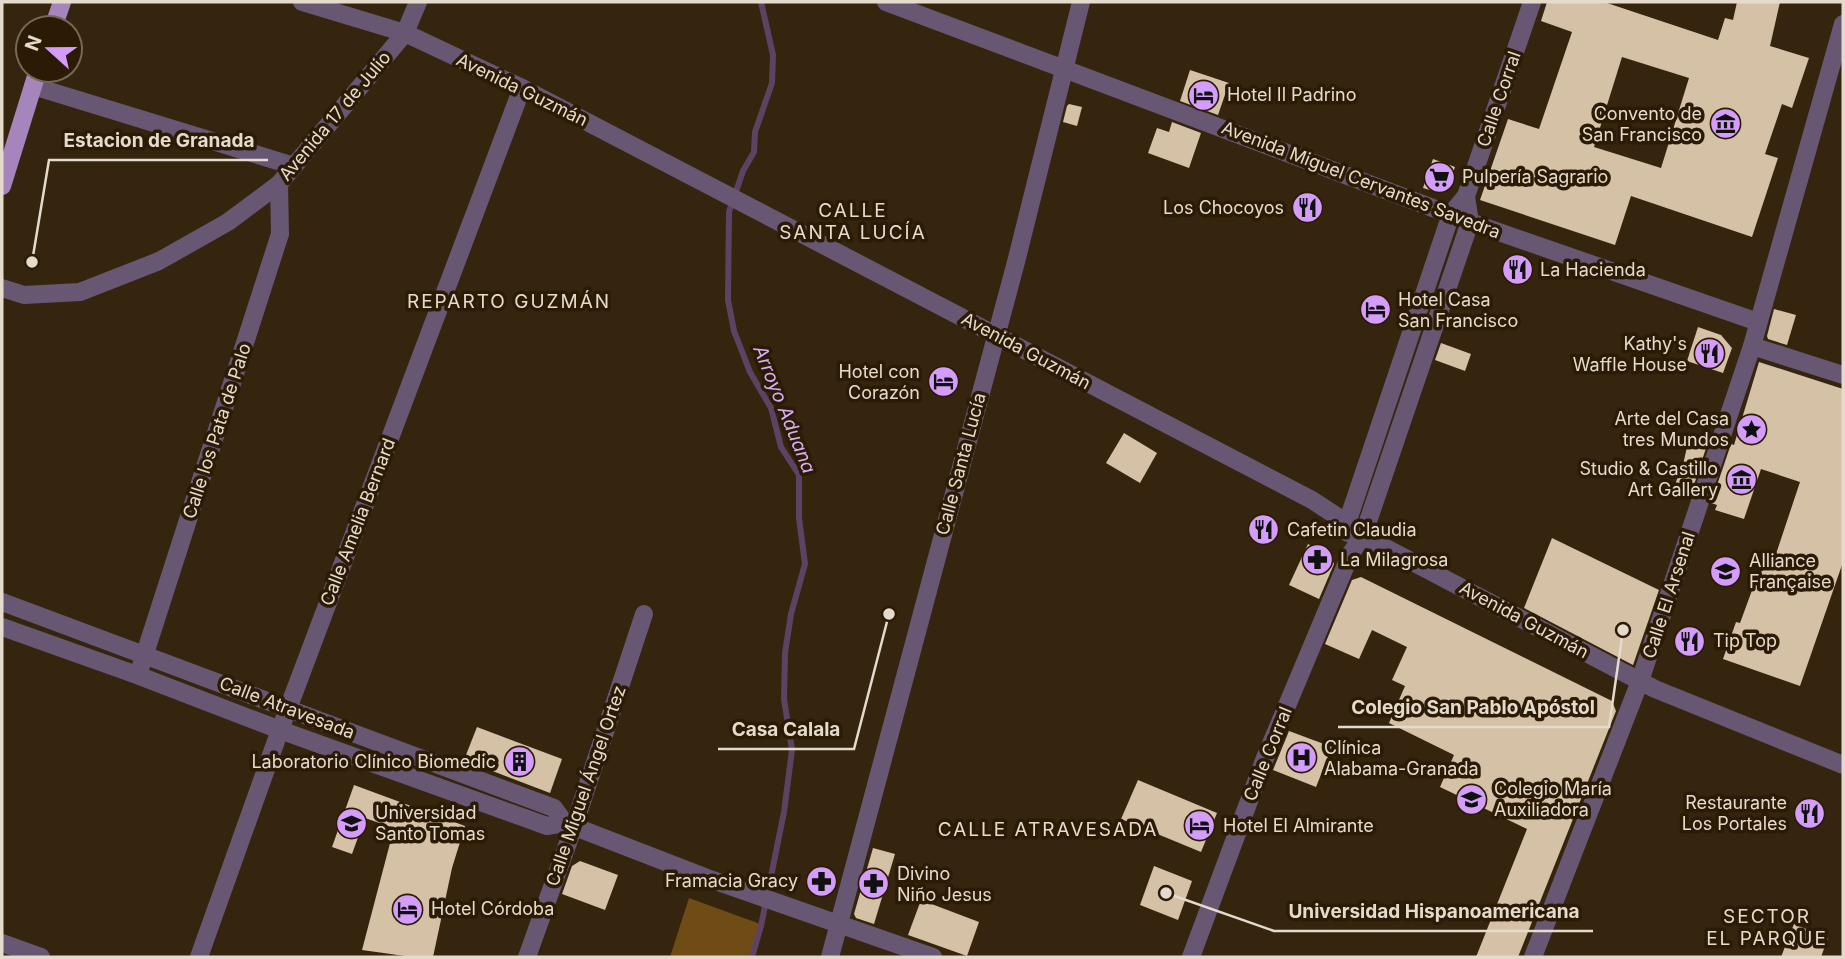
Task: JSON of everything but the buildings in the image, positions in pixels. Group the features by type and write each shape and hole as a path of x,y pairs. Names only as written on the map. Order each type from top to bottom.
{"main road":[{"path":"2,186 34,84"}],"street":[{"name":"Avenida Guzmán","path":"302,2 405,33 522,88 1312,500 1363,536 1655,689 1843,765"},
{"name":"Avenida 17 de Julio","path":"2,288 24,295 80,292 159,261 228,222 279,184 405,33 418,2"},
{"name":"Avenida Miguel Cervantes Savedra","path":"886,2 1470,222 1758,323"},
{"name":"Calle Santa Lucía","path":"830,957 1016,262 1081,2"},
{"name":"Calle Corral","path":"1351,554 1347,523 1451,214 1466,196 1532,2"},
{"name":"Calle El Arsenal","path":"1533,957 1640,681 1752,346 1843,24"},
{"path":"54,84 294,166"},
{"name":"Calle Amelia Bernard","path":"199,957 280,730 522,88"},
{"name":"Calle los Pata de Palo","path":"137,675 280,234 279,184"},
{"name":"Calle Corral","path":"1191,957 1265,758 1351,554 1363,536 1470,222 1466,196"},
{"path":"1752,346 1843,375"},
{"name":"Calle Atravesada","path":"2,602 554,808 569,825"},
{"path":"7,629 21,609"},
{"name":"Calle Miguel Ángel Ortez","path":"527,957 569,825 644,614"},
{"name":"Calle Atravesada","path":"7,629 547,827 569,825 707,878 933,957"},
{"path":"427,783 433,763"},
{"path":"2,943 41,957"}],"shaded area":[{"path":"689,898 763,925 750,957 670,957"}],"waterway":[{"name":"Arroyo Aduana","path":"752,957 761,926 784,812 792,750 784,699 785,653 791,614 805,564 799,518 799,475 781,447 771,408 750,372 734,331 728,300 729,212 743,171 754,152 755,132 772,83 773,55 761,2"}],"place":[{"name":"Hotel Il Padrino","path":"1204,95"},
{"name":"Convento de San Francisco","path":"1725,124"},
{"name":"Pulpería Sagrario","path":"1439,177"},
{"name":"Los Chocoyos","path":"1307,208"},
{"name":"Estacion de Granada","path":"32,262"},
{"name":"La Hacienda","path":"1517,270"},
{"name":"Hotel Casa San Francisco","path":"1375,310"},
{"name":"Kathy's Waffle House","path":"1710,354"},
{"name":"Hotel con Corazón","path":"943,382"},
{"name":"Arte del Casa tres Mundos","path":"1752,429"},
{"name":"Studio & Castillo Art Gallery","path":"1741,479"},
{"name":"Cafetin Claudia","path":"1264,530"},
{"name":"La Milagrosa","path":"1317,560"},
{"name":"Alliance Française","path":"1726,571"},
{"name":"Casa Calala","path":"889,614"},
{"name":"Colegio San Pablo Apóstol","path":"1623,630"},
{"name":"Tip Top","path":"1690,641"},
{"name":"Clínica Alabama-Granada","path":"1301,758"},
{"name":"Laboratorio Clínico Biomedic","path":"519,762"},
{"name":"Colegio María Auxiliadora","path":"1471,799"},
{"name":"Restaurante Los Portales","path":"1810,813"},
{"name":"Universidad Santo Tomas","path":"352,823"},
{"name":"Hotel El Almirante","path":"1200,826"},
{"name":"Framacia Gracy","path":"821,881"},
{"name":"Divino Niño Jesus","path":"874,884"},
{"name":"Universidad Hispanoamericana","path":"1166,893"},
{"name":"Hotel Córdoba","path":"408,909"}],"district":[{"name":"CALLE SANTA LUCÍA","path":"853,221"},
{"name":"REPARTO GUZMÁN","path":"509,301"},
{"name":"CALLE ATRAVESADA","path":"1048,829"},
{"name":"SECTOR EL PARQUE","path":"1767,927"}]}
